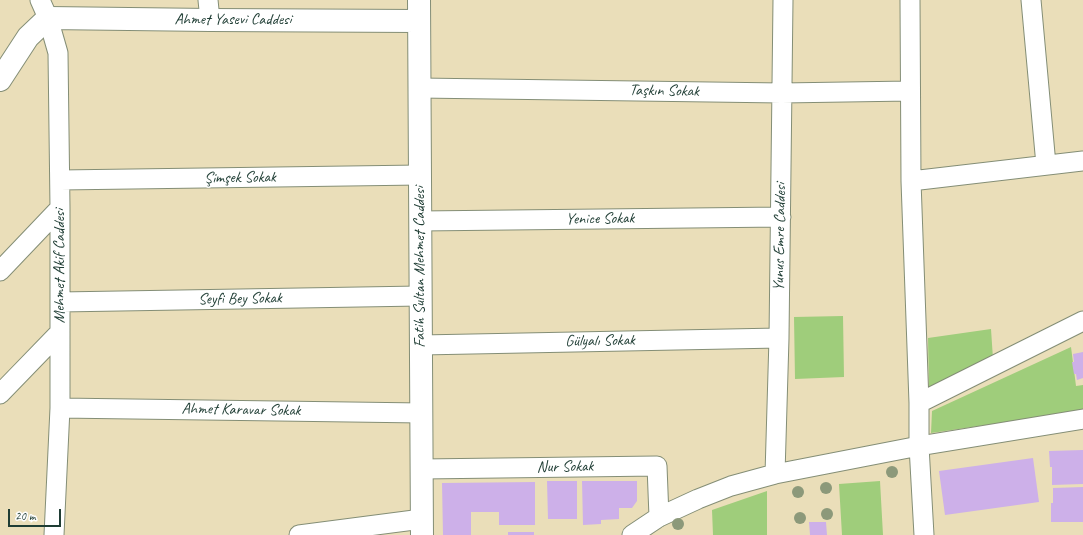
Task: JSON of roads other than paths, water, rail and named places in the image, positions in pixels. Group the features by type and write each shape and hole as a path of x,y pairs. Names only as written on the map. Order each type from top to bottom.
{"street":[{"name":"Yunus Emre Caddesi","path":"775,474 779,338 784,0"},
{"path":"910,0 911,181 919,403 918,446 924,535"},
{"path":"1031,0 1046,165"},
{"path":"0,80 44,9"},
{"name":"Ahmet Yasevi Caddesi","path":"44,9 418,10"},
{"name":"Mehmet Akif Caddesi","path":"44,9 58,53 60,180 60,408 54,535"},
{"name":"Fatih Sultan Mehmet Caddesi","path":"418,10 422,527"},
{"name":"Taşkın Sokak","path":"419,88 782,93 910,90"},
{"path":"911,181 1083,161"},
{"name":"Şimşek Sokak","path":"60,180 420,175"},
{"path":"0,270 60,208"},
{"name":"Yenice Sokak","path":"420,221 781,217"},
{"name":"Seyfi Bey Sokak","path":"60,302 420,296"},
{"path":"919,403 1083,321"},
{"path":"0,394 60,332"},
{"name":"Gülyalı Sokak","path":"421,345 779,338"},
{"name":"Ahmet Karavar Sokak","path":"60,408 422,413"},
{"path":"632,535 659,517 698,499 731,486 775,474 918,446 1083,419"},
{"name":"Nur Sokak","path":"422,469 657,466 659,517"},
{"path":"299,535 422,527"}]}
